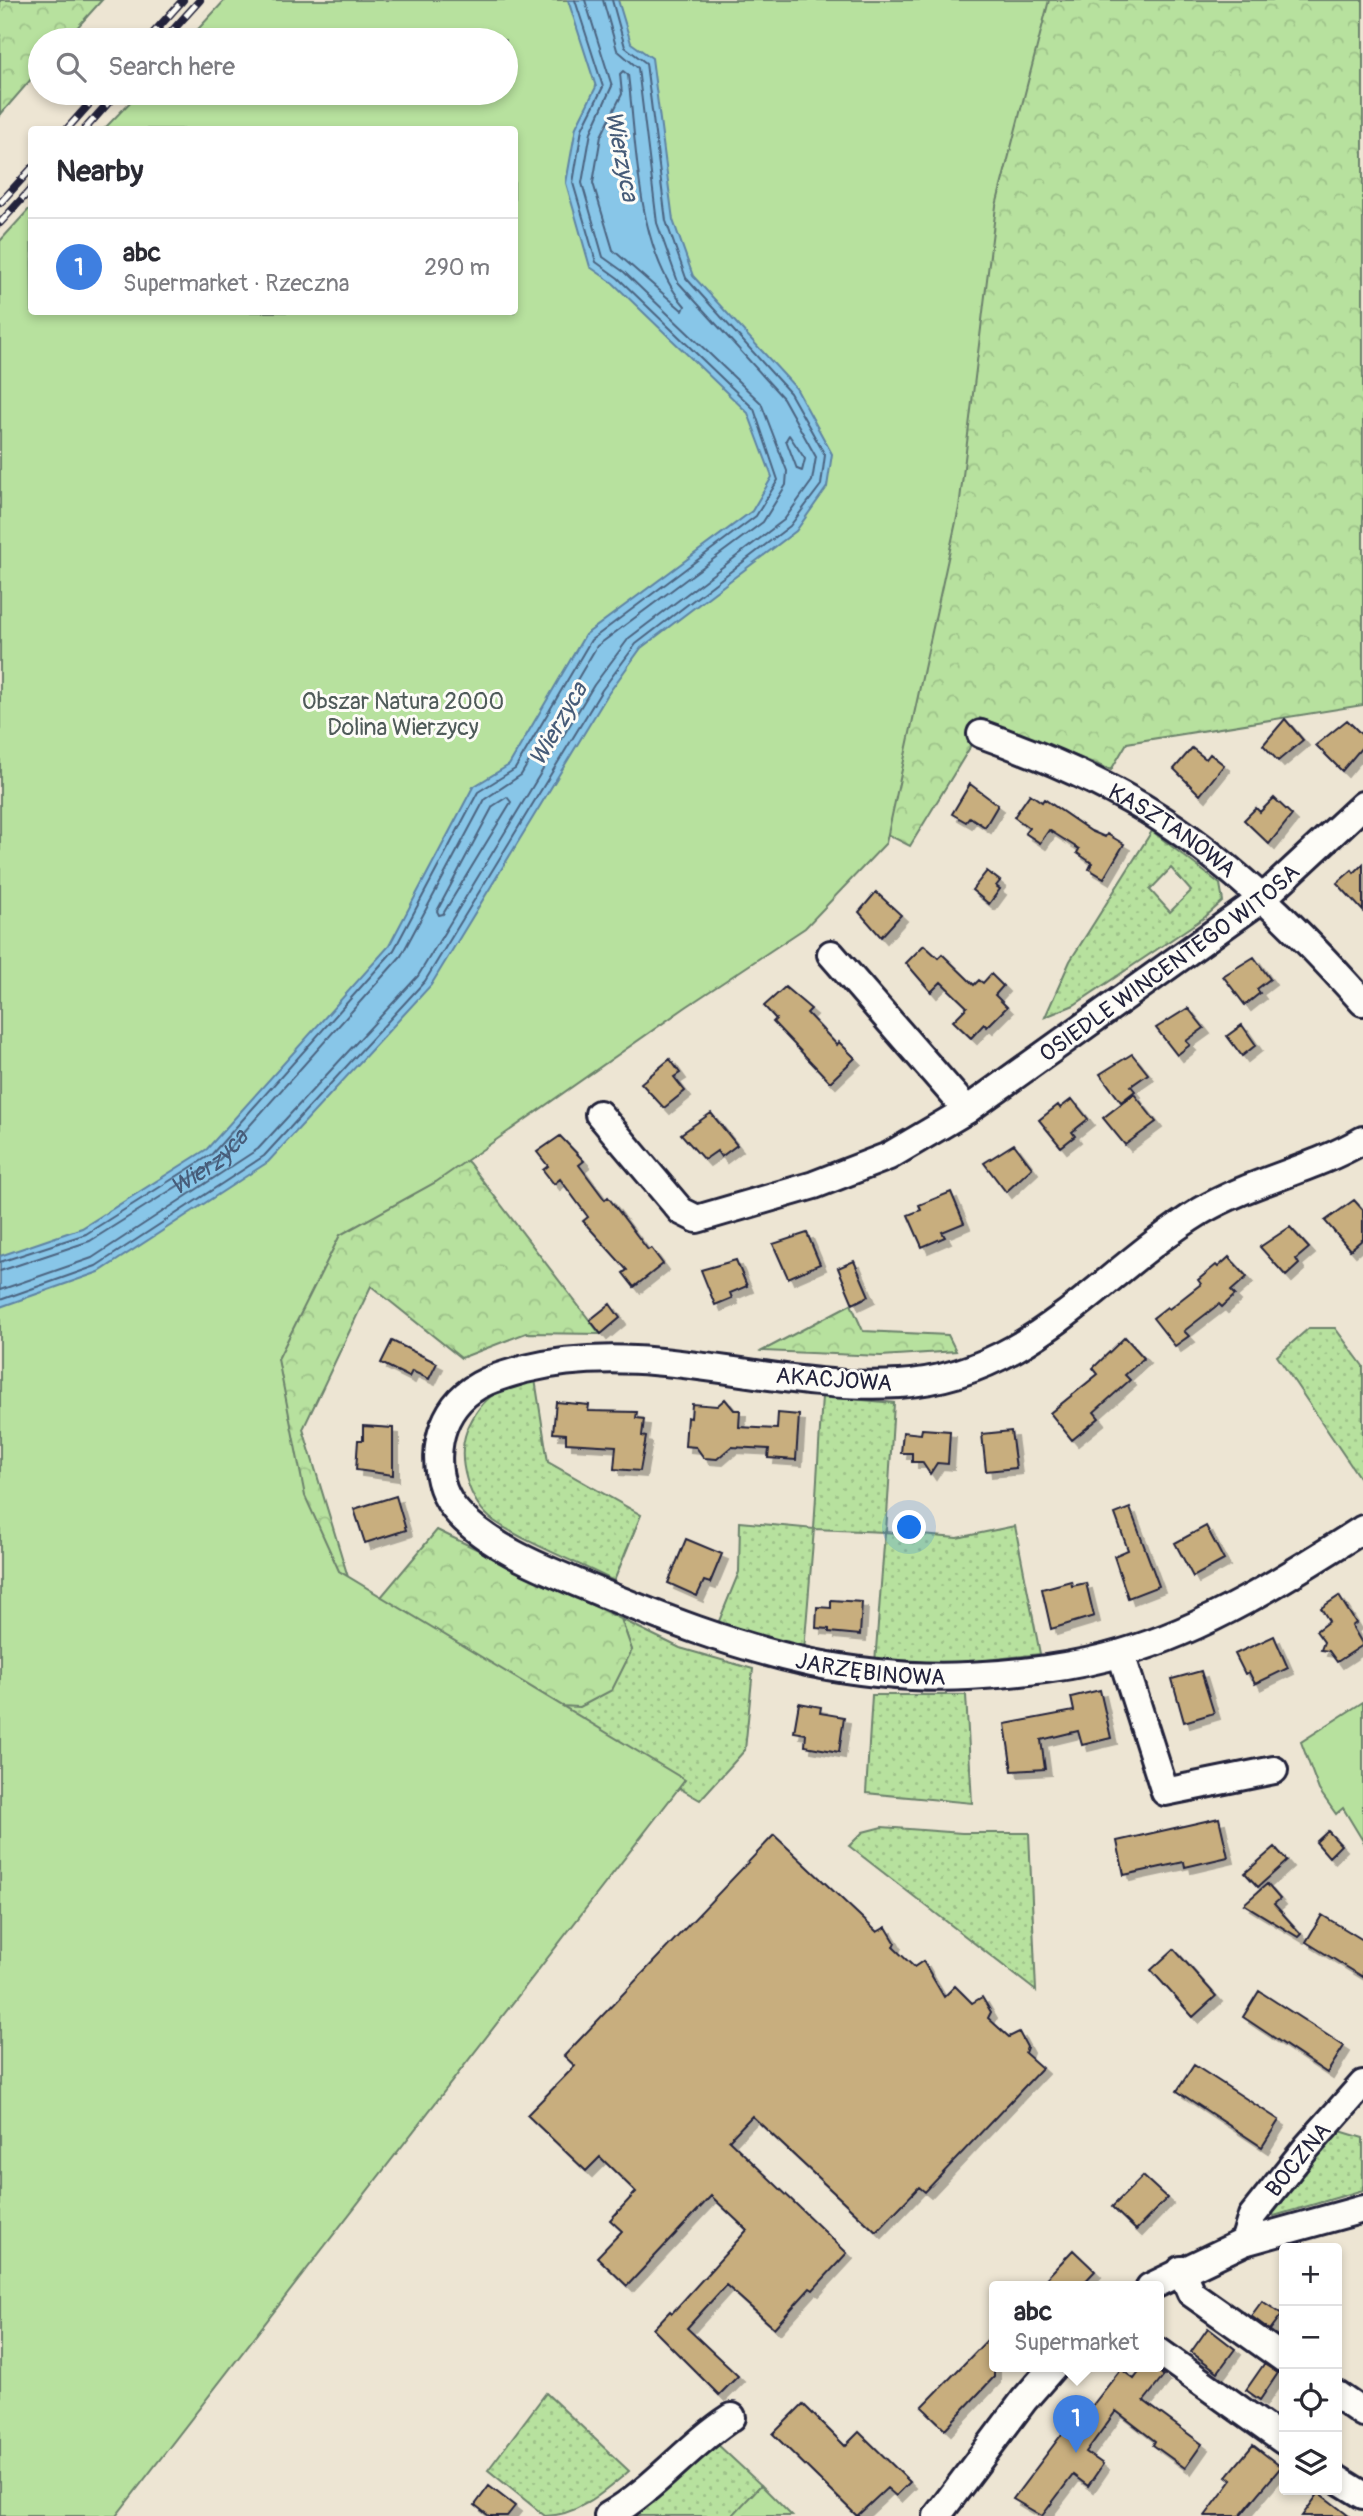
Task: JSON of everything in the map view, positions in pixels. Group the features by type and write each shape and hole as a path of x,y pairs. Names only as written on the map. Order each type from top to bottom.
{"street":[{"name":"KASZTANOWA","path":"981,734 1040,755 1162,819 1263,898 1307,939 1363,1002"},
{"name":"OSIEDLE WINCENTEGO WITOSA","path":"599,1114 681,1211 697,1219 814,1185 889,1156 967,1110 1263,898 1363,805"},
{"path":"831,954 967,1110"},
{"name":"AKACJOWA","path":"439,1440 446,1419 459,1401 474,1388 492,1378 546,1364 601,1360 652,1361 870,1385 939,1380 972,1371 1010,1354 1165,1234 1203,1210 1241,1189 1296,1171 1363,1139"},
{"name":"JARZĘBINOWA","path":"439,1440 438,1460 444,1490 456,1511 478,1532 561,1576 659,1617 719,1638 820,1664 913,1676 966,1677 1020,1672 1121,1654 1228,1611 1363,1529"},
{"path":"1121,1654 1165,1792 1273,1770"},
{"name":"BOCZNA","path":"1244,2242 1251,2216 1363,2084"},
{"path":"1161,2281 1244,2242 1363,2209"},
{"path":"1181,2270 1191,2293 1279,2355"},
{"path":"1164,2355 1279,2437"},
{"path":"937,2516 1024,2400 1049,2372"},
{"path":"1342,2398 1363,2413"},
{"path":"608,2516 629,2504 701,2437 732,2417"},
{"path":"1342,2482 1363,2495"}],"green space":[{"path":"0,0 102,0 77,28 28,28 28,83 0,115"},
{"name":"Obszar Natura 2000 Dolina Wierzycy","path":"225,0 1049,0 996,206 959,508 886,843 805,928 686,1007 436,1182 340,1235 278,1359 305,1496 339,1571 685,1780 116,2516 0,2516 0,241 28,210 28,315 518,315 518,126 107,126 127,105 518,105 518,28 199,28"},
{"path":"767,0 1363,0 1363,705 1127,743 1111,770 980,718 969,749 910,846 779,779"},
{"path":"1152,831 1220,884 1223,901 1205,917 1074,1005 1045,1017 1070,961","holes":["1171,868 1191,891 1170,912 1150,890"]},
{"path":"438,1135 469,1163 600,1334 526,1333 461,1358 371,1286 303,1429 355,1600 0,1307"},
{"path":"851,1304 863,1331 948,1335 956,1351 881,1356 762,1351"},
{"path":"1309,1328 1335,1328 1363,1366 1363,1483 1277,1356"},
{"path":"535,1379 548,1462 641,1515 614,1581 537,1545 494,1521 477,1503 471,1492 463,1454 467,1430 473,1418 494,1394 512,1385"},
{"path":"822,1396 894,1403 886,1532 957,1538 1015,1526 1040,1654 961,1663 875,1663 885,1532 814,1529"},
{"path":"740,1522 814,1529 804,1651 717,1626 739,1572"},
{"path":"437,1530 621,1619 632,1650 612,1690 580,1707 535,1705 371,1609"},
{"path":"621,1619 680,1648 753,1669 745,1750 700,1800 535,1705 632,1650"},
{"path":"872,1695 966,1695 972,1803 866,1793"},
{"path":"1363,1702 1363,1841 1343,1808 1336,1814 1319,1790 1301,1742"},
{"path":"882,1827 962,1833 1029,1833 1036,1991 849,1846 863,1832"},
{"path":"1340,2131 1363,2138 1363,2190 1274,2216 1267,2204 1321,2142"},
{"path":"546,2393 629,2471 580,2507 569,2512 545,2516 488,2470"},
{"path":"715,2442 761,2485 734,2516 616,2516"},
{"path":"761,2485 792,2516 732,2516"}],"water":[{"name":"Wierzyca","path":"568,0 618,0 631,43 652,58 673,220 693,276 796,388 832,454 827,487 796,531 641,648 608,694 431,985 268,1162 99,1272 0,1307 0,1256 82,1228 207,1149 389,946 473,787 509,765 585,635 752,511 772,477 748,413 613,283 590,267 566,183 576,127 596,87"}],"building":[{"path":"1285,719 1303,740 1278,761 1263,745"},
{"path":"1347,720 1363,736 1363,746 1342,771 1316,745"},
{"path":"1192,748 1206,759 1210,754 1224,765 1200,795 1174,769"},
{"path":"970,784 998,805 985,827 970,817 966,822 952,814"},
{"path":"1030,794 1042,802 1044,799 1091,831 1105,837 1107,834 1124,844 1104,878 1089,869 1092,863 1077,853 1079,849 1049,830 1040,843 1025,833 1029,828 1014,817"},
{"path":"1274,798 1292,815 1269,844 1244,820 1256,808 1260,812"},
{"path":"1363,864 1363,911 1337,883"},
{"path":"987,871 1000,881 996,886 1000,889 989,904 972,890"},
{"path":"876,892 901,915 881,937 859,912"},
{"path":"924,945 938,958 942,954 974,985 979,980 983,983 991,974 1003,986 995,995 1007,1007 987,1027 984,1024 971,1038 953,1021 967,1007 941,982 931,992 906,963"},
{"path":"1254,957 1270,979 1257,989 1260,993 1245,1005 1223,976"},
{"path":"785,987 811,1009 807,1013 837,1045 839,1042 855,1058 830,1082 773,1022 776,1019 764,1006"},
{"path":"1188,1008 1204,1028 1186,1041 1190,1045 1177,1055 1156,1028"},
{"path":"1242,1025 1256,1045 1242,1056 1227,1036"},
{"path":"1132,1054 1148,1074 1131,1086 1135,1091 1121,1102 1100,1074"},
{"path":"670,1059 680,1073 674,1077 685,1091 664,1108 641,1083"},
{"path":"1134,1094 1156,1122 1125,1145 1103,1118"},
{"path":"1072,1099 1088,1119 1072,1132 1075,1136 1061,1147 1039,1120 1058,1105 1060,1108"},
{"path":"711,1113 737,1145 721,1157 717,1151 704,1160 681,1134"},
{"path":"560,1136 584,1161 579,1165 605,1200 608,1197 648,1250 651,1248 663,1264 634,1287 623,1273 627,1270 583,1221 588,1217 560,1179 554,1184 543,1170 548,1166 537,1152"},
{"path":"1014,1144 1032,1168 1006,1192 984,1163"},
{"path":"951,1192 964,1223 942,1232 945,1237 922,1247 908,1215 921,1210 919,1205"},
{"path":"1354,1200 1363,1210 1363,1239 1350,1250 1325,1221"},
{"path":"1290,1227 1309,1248 1296,1259 1299,1264 1286,1276 1260,1247"},
{"path":"807,1233 820,1264 788,1278 773,1244"},
{"path":"1229,1257 1247,1277 1231,1291 1235,1295 1222,1307 1219,1304 1184,1331 1189,1336 1175,1346 1153,1318 1201,1284 1198,1280"},
{"path":"736,1260 747,1286 730,1293 732,1298 715,1305 701,1270"},
{"path":"854,1261 869,1296 853,1304 838,1268"},
{"path":"610,1304 620,1318 601,1334 590,1320"},
{"path":"1125,1337 1144,1358 1125,1375 1130,1380 1094,1412 1099,1418 1072,1440 1050,1413 1098,1374 1093,1368"},
{"path":"392,1341 437,1363 429,1379 412,1371 409,1377 381,1363"},
{"path":"725,1399 734,1410 740,1410 739,1427 777,1429 778,1413 799,1415 796,1460 768,1458 769,1449 731,1447 717,1459 704,1458 696,1447 685,1446 687,1417 691,1418 692,1404 717,1406"},
{"path":"556,1402 589,1405 588,1411 637,1412 636,1418 644,1419 642,1436 646,1437 640,1471 614,1469 616,1446 566,1443 566,1434 553,1433"},
{"path":"363,1426 393,1428 393,1475 356,1470 358,1440 363,1440"},
{"path":"922,1429 950,1431 948,1464 937,1463 930,1474 922,1462 912,1462 912,1453 901,1453 903,1432 921,1434"},
{"path":"1011,1431 1016,1468 986,1471 982,1434"},
{"path":"396,1496 406,1530 365,1543 354,1509"},
{"path":"1130,1508 1159,1586 1128,1598 1114,1556 1128,1550 1115,1514"},
{"path":"1206,1526 1224,1560 1193,1577 1175,1543"},
{"path":"686,1539 722,1554 710,1583 704,1581 697,1596 668,1583"},
{"path":"1071,1581 1072,1586 1086,1583 1094,1616 1051,1629 1042,1589"},
{"path":"1339,1596 1356,1623 1352,1626 1363,1645 1337,1662 1329,1651 1321,1650 1324,1642 1316,1631 1329,1621 1321,1608"},
{"path":"831,1600 862,1602 860,1635 816,1628 817,1607 831,1608"},
{"path":"1274,1636 1288,1668 1255,1684 1249,1672 1245,1674 1235,1654"},
{"path":"1201,1671 1214,1713 1184,1722 1172,1679"},
{"path":"1100,1690 1111,1738 1082,1745 1078,1731 1041,1740 1045,1769 1012,1771 1005,1724 1074,1711 1071,1697"},
{"path":"799,1703 821,1707 820,1713 844,1717 839,1752 805,1746 806,1734 794,1732"},
{"path":"1219,1818 1228,1857 1185,1867 1184,1862 1124,1875 1117,1841"},
{"path":"1328,1831 1341,1845 1329,1857 1316,1842"},
{"path":"774,1835 877,1932 886,1927 895,1942 893,1947 914,1967 923,1961 944,1997 955,1986 972,2003 982,1997 991,2012 988,2018 1009,2037 1019,2032 1027,2047 1025,2053 1042,2068 925,2192 919,2187 876,2232 752,2116 729,2140 847,2253 813,2290 810,2288 774,2328 726,2285 687,2328 738,2376 719,2395 653,2329 670,2311 672,2313 747,2230 711,2196 627,2286 597,2257 622,2231 610,2220 636,2192 600,2157 586,2171 527,2115 575,2066 564,2056"},
{"path":"1275,1847 1287,1861 1258,1887 1245,1873"},
{"path":"1267,1884 1280,1899 1274,1904 1301,1934 1298,1937 1244,1904"},
{"path":"1322,1915 1363,1940 1363,1977 1306,1942"},
{"path":"1174,1949 1216,1996 1193,2017 1151,1970"},
{"path":"1259,1991 1344,2046 1327,2073 1243,2017"},
{"path":"1194,2065 1279,2120 1262,2147 1177,2091"},
{"path":"1143,2176 1167,2198 1136,2230 1112,2207"},
{"path":"1073,2250 1095,2271 1086,2281 1044,2281"},
{"path":"1262,2301 1279,2312 1279,2318 1270,2330 1251,2316"},
{"path":"1208,2328 1235,2349 1218,2372 1191,2352"},
{"path":"989,2338 989,2372 994,2372 994,2377 945,2429 922,2407"},
{"path":"1264,2364 1278,2373 1260,2400 1246,2390"},
{"path":"1119,2372 1125,2372 1134,2379 1139,2372 1159,2372 1164,2376 1144,2401 1202,2444 1185,2468 1153,2445 1155,2441 1116,2411 1086,2452 1103,2464 1088,2486 1073,2475 1042,2516 1013,2499 1083,2406 1089,2410"},
{"path":"803,2404 845,2446 859,2432 910,2482 896,2496 887,2488 857,2516 773,2434"},
{"path":"1253,2445 1279,2465 1279,2469 1240,2516 1205,2516 1232,2480 1227,2476"},
{"path":"489,2486 515,2506 507,2516 489,2516 475,2505"},
{"path":"1318,2495 1322,2495 1349,2516 1302,2516"}],"railway":[{"path":"158,28 183,0"},
{"path":"175,28 200,0"},
{"path":"70,126 88,105"},
{"path":"88,126 106,105"},
{"path":"0,203 28,172"},
{"path":"0,223 28,192"}],"place":[{"name":"abc","path":"1076,2453"}]}
